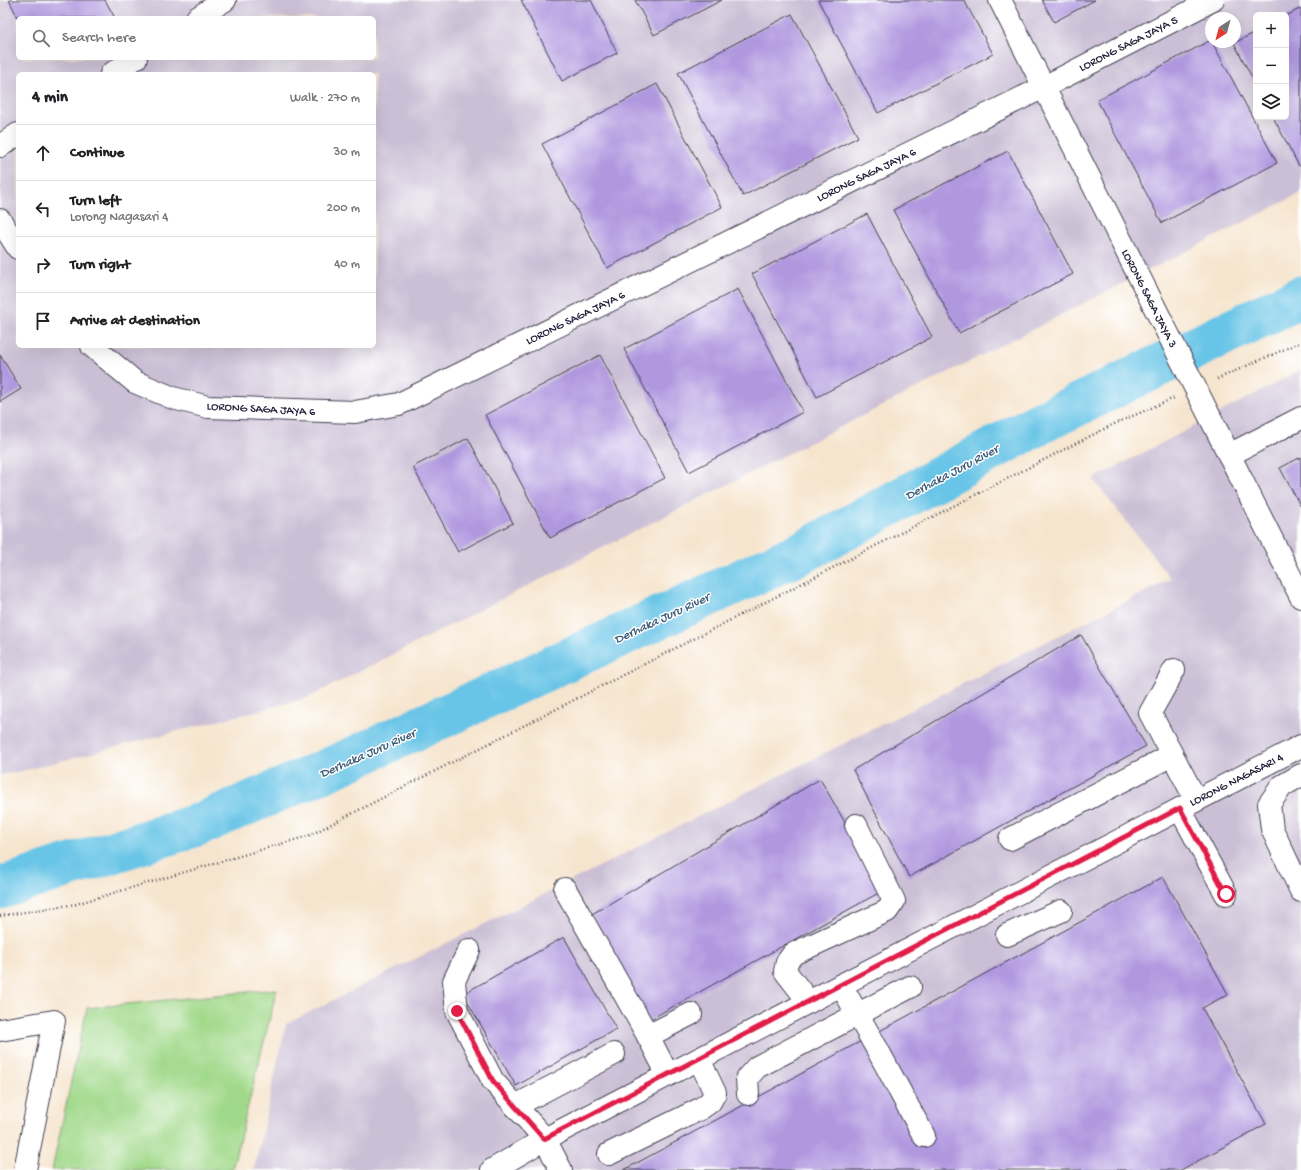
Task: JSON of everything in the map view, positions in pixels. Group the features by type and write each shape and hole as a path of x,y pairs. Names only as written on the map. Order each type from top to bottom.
{"street":[{"path":"200,16 225,0"},
{"name":"LORONG SAGA JAYA 3","path":"1000,0 1229,455 1298,585"},
{"name":"LORONG SAGA JAYA 5","path":"1044,87 1213,0"},
{"path":"114,72 133,60"},
{"name":"LORONG SAGA JAYA 6","path":"94,348 135,382 173,398 208,407 355,412 399,404 1044,87"},
{"path":"0,146 16,135"},
{"path":"0,220 16,245"},
{"path":"1229,455 1301,418"},
{"path":"1174,670 1150,713 1172,755 1188,804 1226,894"},
{"name":"LORONG NAGASARI 4","path":"492,1170 544,1139 1301,746"},
{"path":"1010,839 1172,755"},
{"path":"1301,775 1282,786 1269,804 1272,829 1301,891"},
{"path":"808,1002 786,971 787,962 793,954 887,911 894,901 856,825"},
{"path":"565,890 652,1043 668,1075"},
{"path":"992,906 1011,943 1061,910"},
{"path":"469,950 454,981 457,1011 493,1081 544,1139 561,1170"},
{"path":"841,985 924,1136"},
{"path":"748,1094 747,1078 757,1067 910,987"},
{"path":"652,1043 648,1036 691,1014"},
{"path":"0,1030 54,1021 25,1170"},
{"path":"514,1106 614,1054"},
{"path":"610,1154 700,1109 710,1102 716,1093 699,1059"}],"path":[{"path":"1214,380 1301,342"},
{"path":"0,916 76,904 308,836 1112,425 1177,397"}],"shaded area":[{"path":"0,0 1301,0 1301,193 307,698 18,772 0,775"},
{"path":"1301,370 1301,1170 254,1170 286,1024 1171,579 1093,479"}],"green space":[{"path":"277,989 232,1170 52,1170 87,1008"}],"building":[{"path":"9,0 105,0 114,16 17,16"},
{"path":"521,0 591,0 617,53 562,81"},
{"path":"635,0 722,0 654,35"},
{"path":"818,0 964,0 993,54 878,113"},
{"path":"1042,0 1095,0 1054,22"},
{"path":"1301,8 1301,165 1299,166 1275,120 1289,120 1289,14"},
{"path":"792,14 858,137 743,196 678,73"},
{"path":"1253,34 1253,79 1237,48 1241,48 1241,40"},
{"path":"1205,43 1205,48 1215,48 1277,163 1162,223 1097,100"},
{"path":"657,84 722,207 607,268 542,144"},
{"path":"1008,151 1073,274 959,333 893,210"},
{"path":"867,214 932,337 817,397 752,274"},
{"path":"738,289 803,412 689,472 624,349"},
{"path":"0,355 21,389 0,402"},
{"path":"600,355 665,478 550,538 485,415"},
{"path":"468,438 513,523 458,552 413,467"},
{"path":"1301,457 1301,507 1280,468"},
{"path":"1081,635 1146,746 909,877 853,770"},
{"path":"820,779 884,890 647,1021 592,914"},
{"path":"1163,877 1228,994 1202,1008 1266,1124 1181,1170 624,1170"},
{"path":"564,937 616,1029 516,1086 463,994"}],"waterway":[{"name":"Derhaka Juru River","path":"0,888 200,824 329,769 807,550 1040,423 1301,297"}],"route":[{"path":"457,1011 493,1081 544,1139 1180,808 1226,894"}]}
